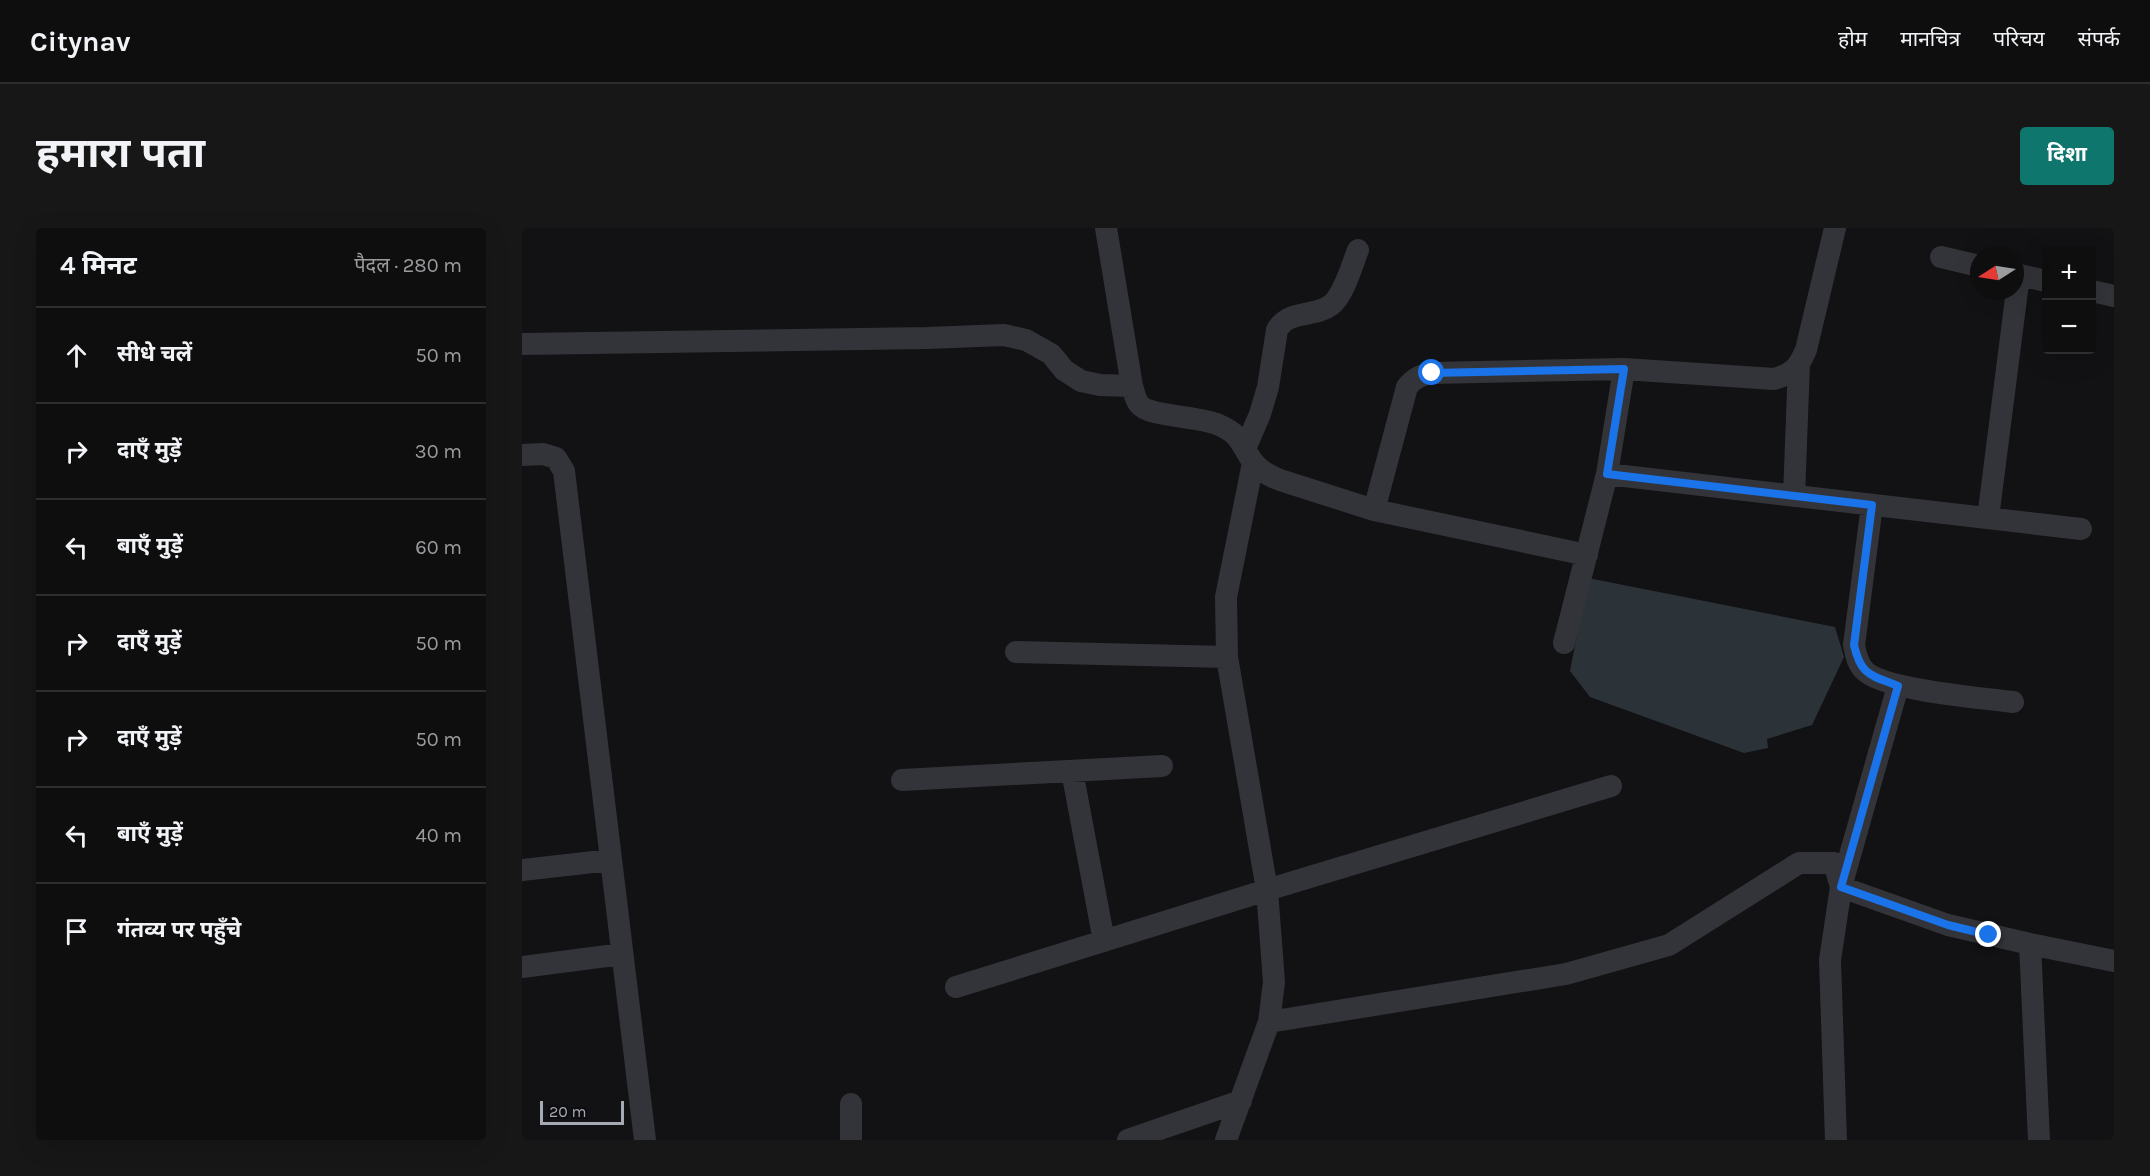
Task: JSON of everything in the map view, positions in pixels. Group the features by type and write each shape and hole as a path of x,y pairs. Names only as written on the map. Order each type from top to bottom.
{"street":[{"path":"1106,228 1132,386 1138,404 1143,408 1151,412 1202,419 1219,424 1238,436 1249,456 1265,474 1280,480 1374,510 1587,555"},
{"path":"1374,510 1407,387 1412,380 1422,375 1624,369 1774,379 1790,374 1799,364 1806,350 1835,228"},
{"path":"1226,1140 1269,1022 1274,982 1267,890 1227,657 1226,597 1249,456 1268,387 1277,330 1281,323 1291,317 1320,311 1332,305 1339,295 1358,250"},
{"path":"1941,257 1970,264"},
{"path":"2024,276 2042,280"},
{"path":"2096,292 2114,296"},
{"path":"1988,518 2014,300"},
{"path":"522,344 1004,335 1026,340 1051,354 1064,370 1081,381 1100,385 1132,386"},
{"path":"1794,496 1799,364"},
{"path":"1564,643 1607,474 1624,369"},
{"path":"522,455 543,454 556,458 564,471 645,1140"},
{"path":"1607,474 2081,529"},
{"path":"1872,505 1854,645 1857,660 1865,673 1898,686 2013,702"},
{"path":"1016,652 1227,657"},
{"path":"1836,1140 1830,960 1841,887 1898,686"},
{"path":"902,780 1162,766"},
{"path":"1072,771 1104,941"},
{"path":"956,987 1611,786"},
{"path":"522,870 611,860"},
{"path":"1269,1022 1566,974 1670,945 1799,863 1834,863 1841,887"},
{"path":"1841,887 1948,925 2114,961"},
{"path":"2030,944 2039,1140"},
{"path":"522,967 622,954"},
{"path":"1128,1140 1241,1101"},
{"path":"851,1104 851,1140"}],"shaded area":[{"path":"1588,578 1835,627 1844,657 1812,725 1767,739 1768,748 1744,753 1590,697 1570,671"}],"route":[{"path":"1432,373 1624,369 1607,474 1872,505 1854,645 1857,660 1865,673 1898,686 1841,887 1948,925 1989,935"}]}
